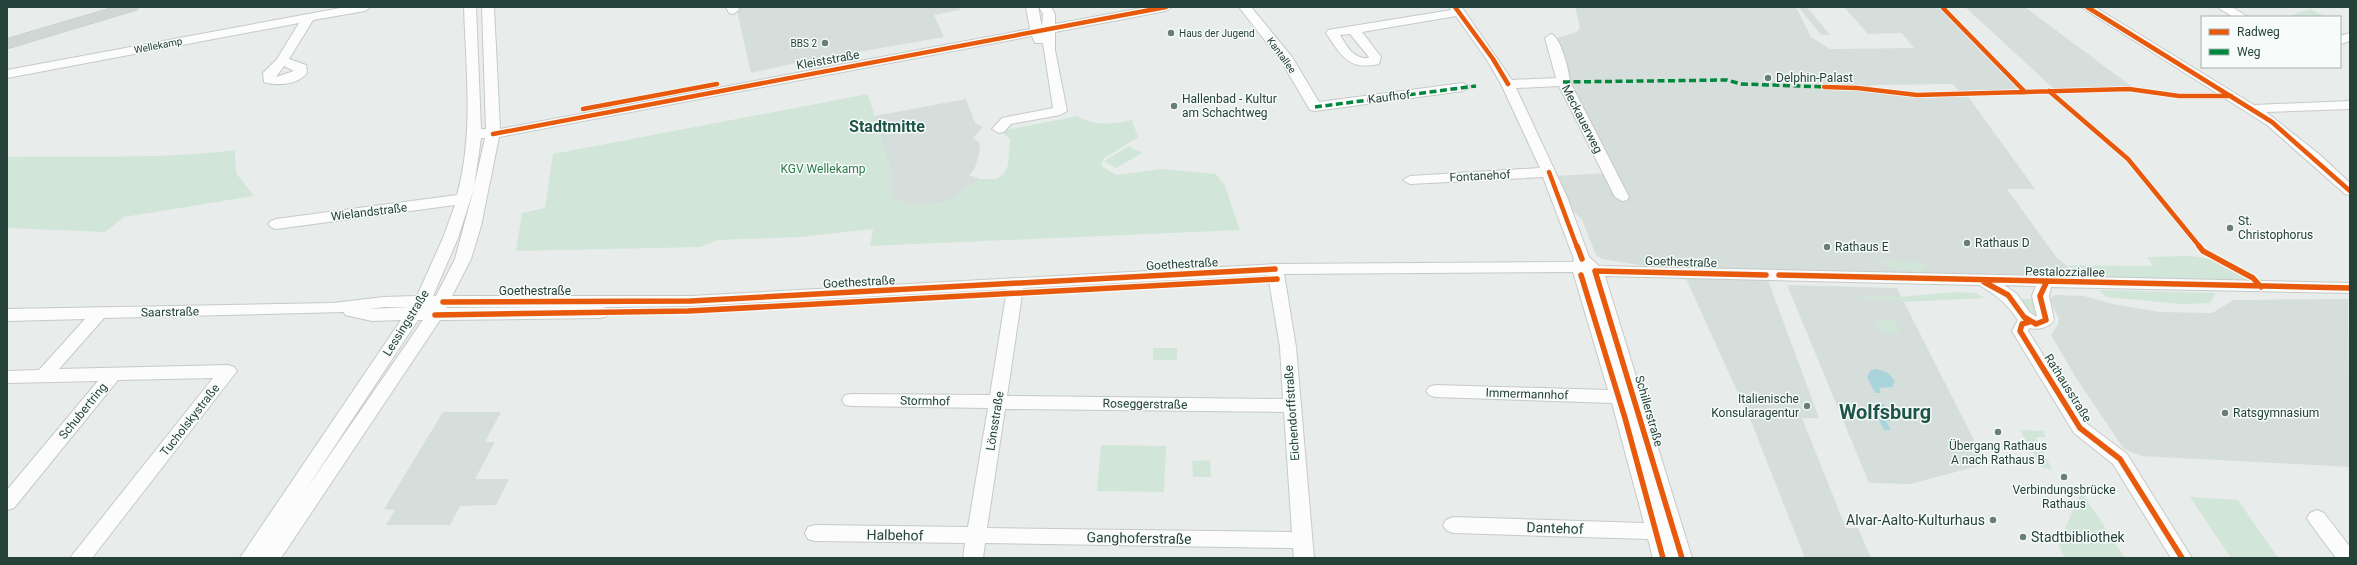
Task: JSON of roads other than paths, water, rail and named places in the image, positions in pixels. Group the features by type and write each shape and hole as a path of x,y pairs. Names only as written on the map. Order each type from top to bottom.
{"main road":[{"path":"7,37 108,7"},
{"path":"7,44 131,7"}],"street":[{"name":"Wellekamp","path":"7,74 365,7"},
{"name":"Lessingstraße","path":"270,558 428,308 439,266 463,199 470,171 474,133 470,7"},
{"name":"Lessingstraße","path":"250,558 463,259 473,226 493,130 488,7"},
{"path":"1032,7 1043,27"},
{"path":"999,129 1007,121 1060,111 1049,50 1039,41 1049,14 1045,7"},
{"name":"Kleiststraße","path":"474,133 1043,27 1140,7"},
{"name":"Kleiststraße","path":"1043,27 1166,7"},
{"name":"Kantallee","path":"1245,7 1287,60 1315,107"},
{"path":"2087,7 2252,109 2292,138 2350,191"},
{"path":"2223,7 2240,16"},
{"path":"1353,29 1457,10"},
{"name":"Schillerstraße","path":"1457,10 1493,59 1508,84 1549,172 1584,268 1682,558"},
{"path":"282,61 310,17"},
{"name":"Meckauerweg","path":"1552,38 1557,59 1564,73 1563,82 1622,197"},
{"path":"1508,84 1563,82"},
{"name":"Kaufhof","path":"1315,107 1469,87"},
{"path":"2252,109 2350,105"},
{"name":"Fontanehof","path":"1410,180 1549,172"},
{"name":"Wielandstraße","path":"276,224 463,199"},
{"name":"Schillerstraße","path":"1584,268 1663,558"},
{"name":"Goethestraße","path":"428,308 688,311 1015,288 1276,274 1361,274 1584,268 1766,275"},
{"name":"Eichendorffstraße","path":"1276,274 1288,347 1303,549"},
{"name":"Pestalozziallee","path":"1766,275 2350,288"},
{"path":"1982,280 2010,298 2024,319 2036,324 2046,320 2040,291 2047,281"},
{"name":"Lönsstraße","path":"973,558 1015,288"},
{"name":"Saarstraße","path":"7,315 334,308 372,315 428,308"},
{"path":"45,374 99,314"},
{"name":"Rathausstraße","path":"2029,322 2022,324 2020,331 2080,428 2120,459 2182,558"},
{"name":"Tucholskystraße","path":"80,558 228,371 114,373"},
{"name":"Schubertring","path":"7,377 45,374 114,373"},
{"name":"Schubertring","path":"7,502 114,373"},
{"name":"Immermannhof","path":"1435,391 1618,397"},
{"name":"Stormhof","path":"851,400 998,402"},
{"name":"Roseggerstraße","path":"998,402 1292,406"},
{"path":"2317,518 2347,558"},
{"name":"Dantehof","path":"1453,525 1656,532"},
{"name":"Halbehof","path":"815,533 976,536"},
{"name":"Ganghoferstraße","path":"976,536 1303,549"}],"water":[{"path":"1877,369 1888,373 1895,381 1892,387 1879,388 1881,393 1875,393 1867,377 1871,370"},
{"path":"1879,404 1884,404 1892,421 1886,421 1891,430 1884,430 1874,411 1882,411"}],"place":[{"name":"Haus der Jugend","path":"1171,33"},
{"name":"BBS 2","path":"825,43"},
{"name":"Delphin-Palast","path":"1768,78"},
{"name":"Hallenbad - Kultur am Schachtweg","path":"1174,106"},
{"name":"St. Christophorus","path":"2230,228"},
{"name":"Rathaus D","path":"1967,243"},
{"name":"Rathaus E","path":"1827,247"},
{"name":"Italienische Konsularagentur","path":"1807,406"},
{"name":"Ratsgymnasium","path":"2225,413"},
{"name":"Übergang Rathaus A nach Rathaus B","path":"1998,432"},
{"name":"Verbindungsbrücke Rathaus","path":"2064,477"},
{"name":"Alvar-Aalto-Kulturhaus","path":"1993,520"},
{"name":"Stadtbibliothek","path":"2023,537"}],"district":[{"name":"Stadtmitte","path":"887,126"},
{"name":"Wolfsburg","path":"1885,412"}],"park label":[{"name":"KGV Wellekamp","path":"823,169"}]}
